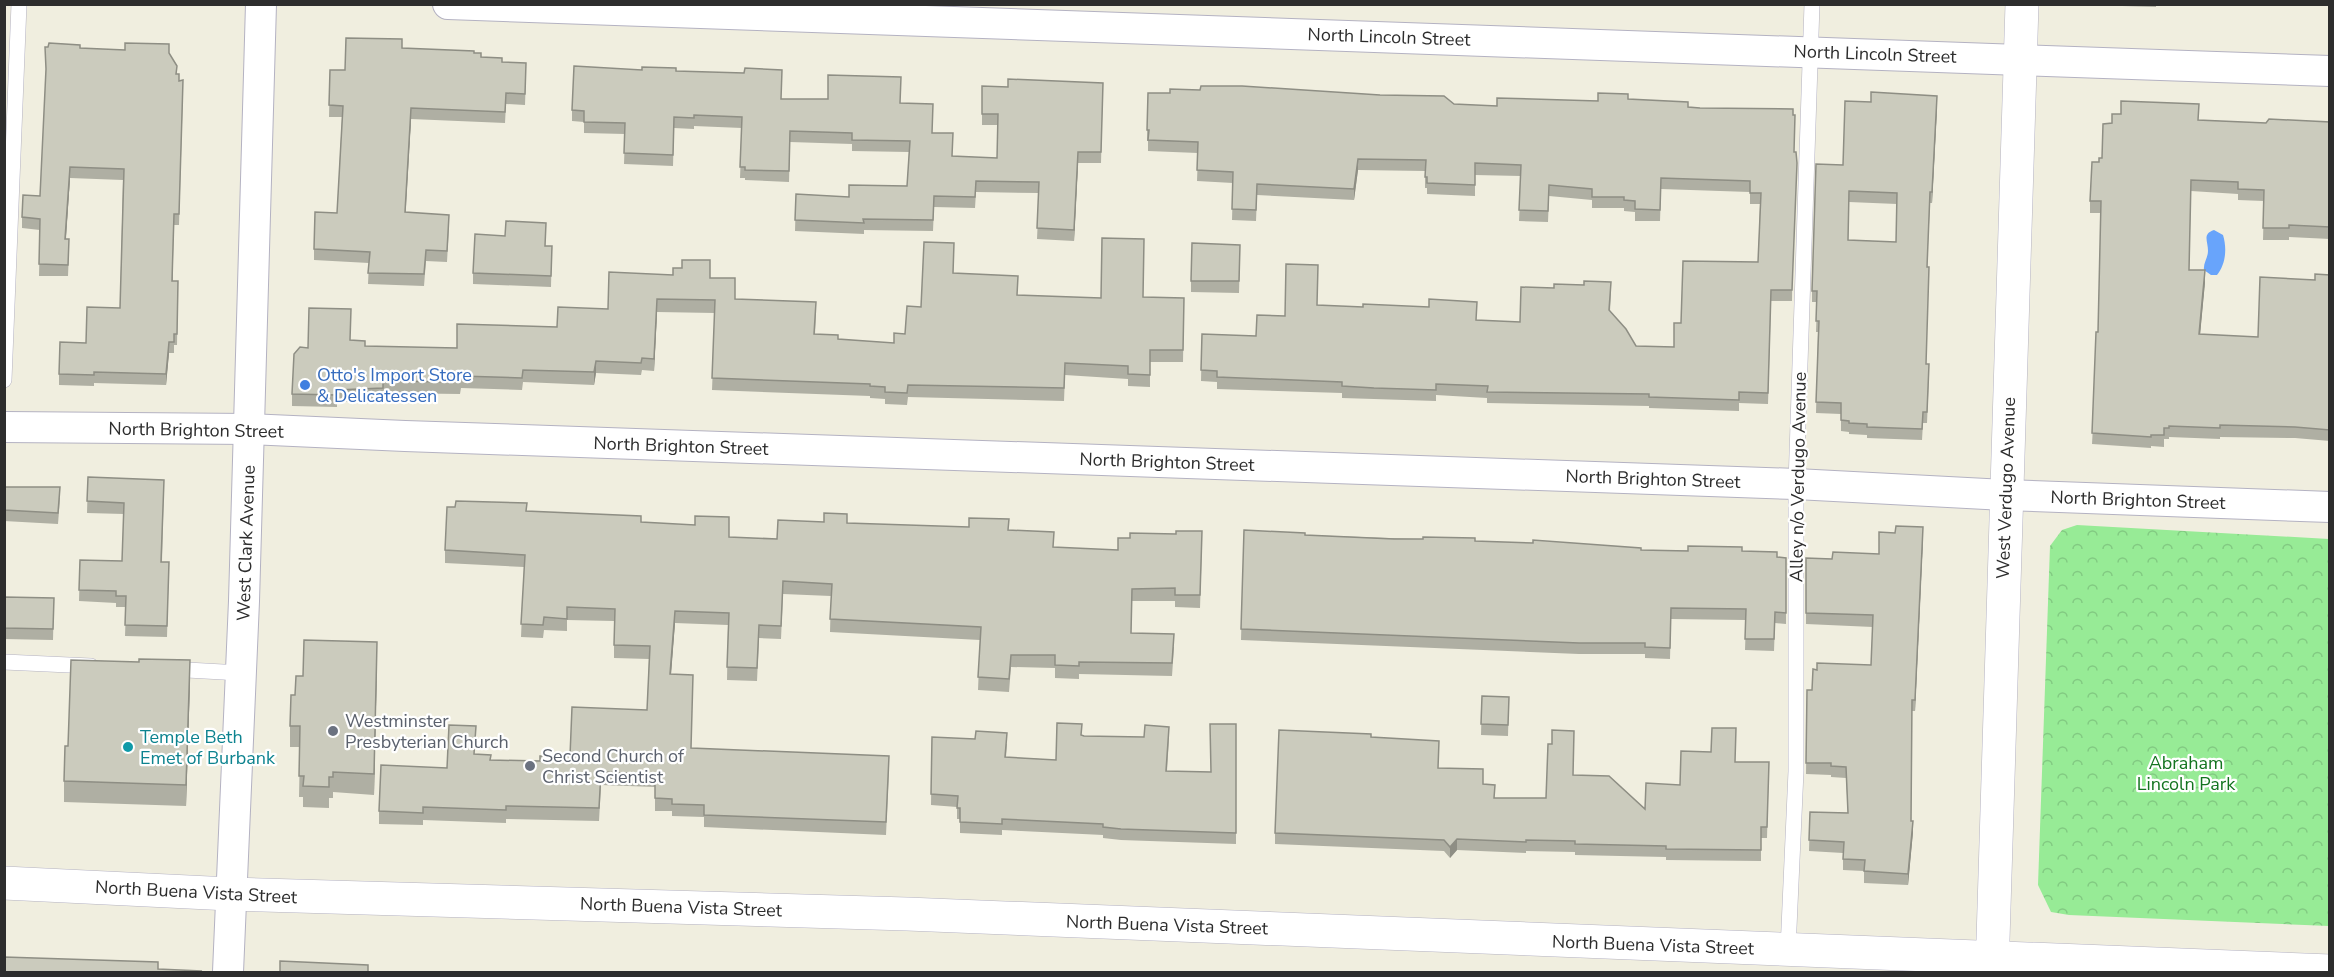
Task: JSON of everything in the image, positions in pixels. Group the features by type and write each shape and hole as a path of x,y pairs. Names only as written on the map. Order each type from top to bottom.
{"main road":[{"name":"West Verdugo Avenue","path":"1992,966 2022,4"},
{"name":"North Buena Vista Street","path":"4,883 230,894 907,914 1788,950 1992,966 2330,970"}],"street":[{"name":"West Clark Avenue","path":"228,972 250,429 261,4"},
{"name":"North Lincoln Street","path":"448,4 2330,70"},
{"name":"North Brighton Street","path":"4,427 250,429 1796,484 2005,495 2330,507"}],"lane":[{"path":"4,380 20,4"},
{"name":"Alley n/o Verdugo Avenue","path":"1788,950 1796,771 1796,484 1812,4"},
{"path":"4,662 109,667"},
{"path":"155,669 241,673"}],"green space":[{"name":"Abraham Lincoln Park","path":"2077,525 2329,539 2329,926 2069,915 2051,912 2038,885 2050,546 2062,530"}],"water":[{"path":"2214,230 2223,235 2225,250 2220,271 2217,275 2211,275 2204,270 2204,267 2208,254 2206,238"}],"building":[{"path":"346,38 402,39 402,48 474,51 474,53 481,53 481,57 502,58 502,62 526,63 525,94 506,93 505,112 411,108 405,212 449,215 447,251 426,250 424,274 368,273 370,252 314,249 315,212 337,213 343,106 329,105 330,70 345,70"},
{"path":"49,43 80,45 80,48 125,50 125,43 169,44 169,53 177,66 176,74 179,74 179,81 183,80 179,214 174,214 172,281 178,281 177,334 174,334 174,342 169,342 166,374 94,372 94,375 59,374 60,342 86,343 87,307 120,308 124,169 70,167 65,239 69,239 68,265 39,264 40,219 22,217 23,195 40,196 45,47 48,47"},
{"path":"574,66 642,70 642,67 676,68 676,71 744,73 745,68 782,70 781,99 828,99 828,75 901,77 900,103 933,104 932,133 953,133 952,156 997,158 998,114 982,114 982,86 1008,87 1008,79 1103,83 1101,152 1078,152 1074,230 1037,228 1039,182 976,181 975,197 934,196 933,220 863,219 864,223 795,220 796,194 849,197 849,185 907,186 910,141 852,140 852,133 790,131 789,171 745,170 745,167 740,167 742,117 694,115 694,118 674,117 673,155 624,153 625,123 584,122 584,111 572,110"},
{"path":"1201,86 1444,96 1454,104 1497,106 1497,98 1598,101 1598,93 1628,94 1628,99 1688,102 1688,107 1793,109 1793,115 1795,115 1794,152 1796,152 1797,163 1792,290 1771,290 1768,393 1739,392 1739,400 1649,397 1649,394 1487,392 1488,386 1436,384 1436,390 1374,388 1342,386 1342,382 1217,377 1217,371 1201,370 1202,334 1256,336 1257,315 1285,316 1286,264 1318,265 1317,305 1363,307 1363,304 1429,307 1429,299 1477,302 1476,320 1520,322 1521,287 1554,288 1554,284 1584,285 1584,281 1611,282 1609,310 1626,329 1636,346 1674,347 1674,323 1681,323 1683,261 1758,262 1761,193 1750,193 1750,181 1661,178 1660,210 1635,209 1635,201 1624,200 1624,197 1592,197 1592,189 1549,185 1548,211 1519,210 1521,165 1475,163 1475,185 1427,183 1426,160 1358,159 1354,189 1257,184 1256,210 1232,209 1233,172 1197,170 1198,142 1148,140 1148,93 1170,93 1170,89 1200,90"},
{"path":"1871,92 1937,96 1927,267 1929,267 1926,364 1929,364 1927,412 1923,412 1922,429 1867,427 1867,424 1849,423 1849,421 1841,420 1841,403 1816,402 1819,321 1816,321 1817,291 1812,291 1816,164 1843,165 1845,101 1871,102","holes":["1849,191 1897,193 1896,242 1848,240"]},
{"path":"2121,101 2199,104 2198,120 2266,123 2269,119 2330,122 2330,227 2289,225 2289,228 2263,228 2264,190 2238,189 2238,182 2191,180 2189,270 2205,270 2199,334 2258,337 2260,277 2315,280 2315,274 2330,275 2330,430 2220,425 2220,428 2169,426 2169,428 2164,428 2164,435 2151,435 2151,437 2092,433 2096,332 2098,332 2101,201 2090,201 2092,162 2099,162 2099,158 2102,158 2103,124 2112,123 2112,114 2121,114"},
{"path":"506,221 546,223 545,246 552,246 551,276 473,273 475,234 505,236"},
{"path":"1102,238 1144,239 1143,297 1184,298 1183,350 1150,350 1150,375 1128,374 1128,366 1065,363 1064,388 908,385 907,393 885,392 885,387 870,386 870,384 712,378 715,300 657,299 654,359 642,358 641,363 596,361 594,372 523,370 522,378 461,376 460,382 383,381 383,388 337,390 337,395 292,394 294,354 300,347 308,348 309,308 351,309 350,340 365,341 365,346 457,348 457,324 557,327 558,307 608,309 609,272 673,275 673,268 682,268 682,260 710,260 710,278 735,278 735,299 816,302 814,334 838,335 838,339 894,343 894,333 905,334 907,306 921,307 924,242 954,243 953,273 1018,276 1017,295 1101,298"},
{"path":"1192,243 1240,245 1239,281 1191,281"},
{"path":"88,477 164,480 161,562 169,562 167,626 125,625 126,596 116,596 116,591 79,590 80,560 122,561 124,503 87,501"},
{"path":"4,487 60,487 58,513 4,510"},
{"path":"456,501 527,503 526,511 641,516 641,522 695,525 695,516 729,517 729,537 777,539 778,520 824,522 824,513 847,514 847,523 969,527 969,518 1009,519 1008,530 1054,532 1053,547 1118,550 1118,538 1130,538 1130,533 1176,534 1176,531 1202,531 1200,595 1175,595 1175,588 1132,589 1131,633 1174,634 1172,663 1079,662 1079,666 1055,665 1055,655 1011,655 1009,679 978,677 981,627 830,619 832,584 783,581 781,626 759,625 757,668 727,667 729,613 675,611 670,674 693,675 691,748 889,756 886,822 704,815 704,805 672,804 672,799 655,798 655,774 601,772 599,808 506,806 506,810 423,807 423,813 379,811 381,765 447,768 449,725 476,726 474,754 491,755 490,760 540,761 540,756 570,756 572,707 647,710 650,646 614,645 615,609 567,607 567,619 544,617 543,625 521,624 525,555 445,550 447,507 455,507"},
{"path":"1896,526 1923,527 1915,700 1912,700 1911,821 1913,821 1908,874 1864,871 1865,860 1843,859 1844,842 1809,840 1810,812 1848,813 1846,767 1831,766 1831,763 1806,763 1807,690 1812,690 1813,669 1817,670 1817,663 1871,665 1873,615 1806,613 1806,558 1832,559 1833,552 1879,554 1879,532 1895,533"},
{"path":"1244,530 1394,539 1475,538 1475,541 1533,543 1533,540 1641,548 1641,550 1688,551 1688,546 1742,547 1742,551 1777,552 1777,557 1786,558 1786,613 1775,612 1774,639 1745,639 1746,609 1671,608 1670,648 1645,647 1645,643 1579,643 1241,629"},
{"path":"4,597 54,598 53,629 4,628"},
{"name":"Westminster Presbyterian Church","path":"304,640 377,642 374,774 333,772 333,777 329,777 329,787 303,786 304,776 299,776 300,726 290,726 291,695 295,695 296,676 303,676"},
{"name":"Temple Beth Emet of Burbank","path":"139,659 190,660 186,785 64,781 65,746 68,746 71,660 139,662"},
{"path":"1482,696 1509,697 1508,725 1481,724"},
{"path":"1057,723 1082,724 1081,735 1084,736 1144,737 1145,725 1169,727 1166,771 1211,772 1210,724 1236,724 1236,833 1121,829 1103,827 1103,824 1002,819 1002,824 960,822 960,808 957,808 958,796 931,794 932,737 975,739 976,731 1007,733 1005,757 1056,760"},
{"path":"1712,728 1736,728 1735,762 1769,762 1767,827 1761,827 1761,850 1666,849 1666,846 1575,844 1575,841 1526,840 1526,842 1457,839 1450,847 1444,840 1275,833 1279,730 1371,734 1371,737 1439,741 1438,768 1483,769 1483,784 1495,785 1494,798 1546,798 1548,744 1552,744 1552,730 1574,731 1573,775 1609,776 1645,809 1646,783 1680,785 1681,751 1711,752"},
{"path":"4,957 158,962 158,969 202,971 4,972"},
{"path":"280,961 368,965 368,972 280,972"}],"place":[{"name":"Otto's Import Store & Delicatessen","path":"305,385"},
{"name":"Westminster Presbyterian Church","path":"333,731"},
{"name":"Temple Beth Emet of Burbank","path":"128,747"},
{"name":"Second Church of Christ Scientist","path":"530,766"}]}
